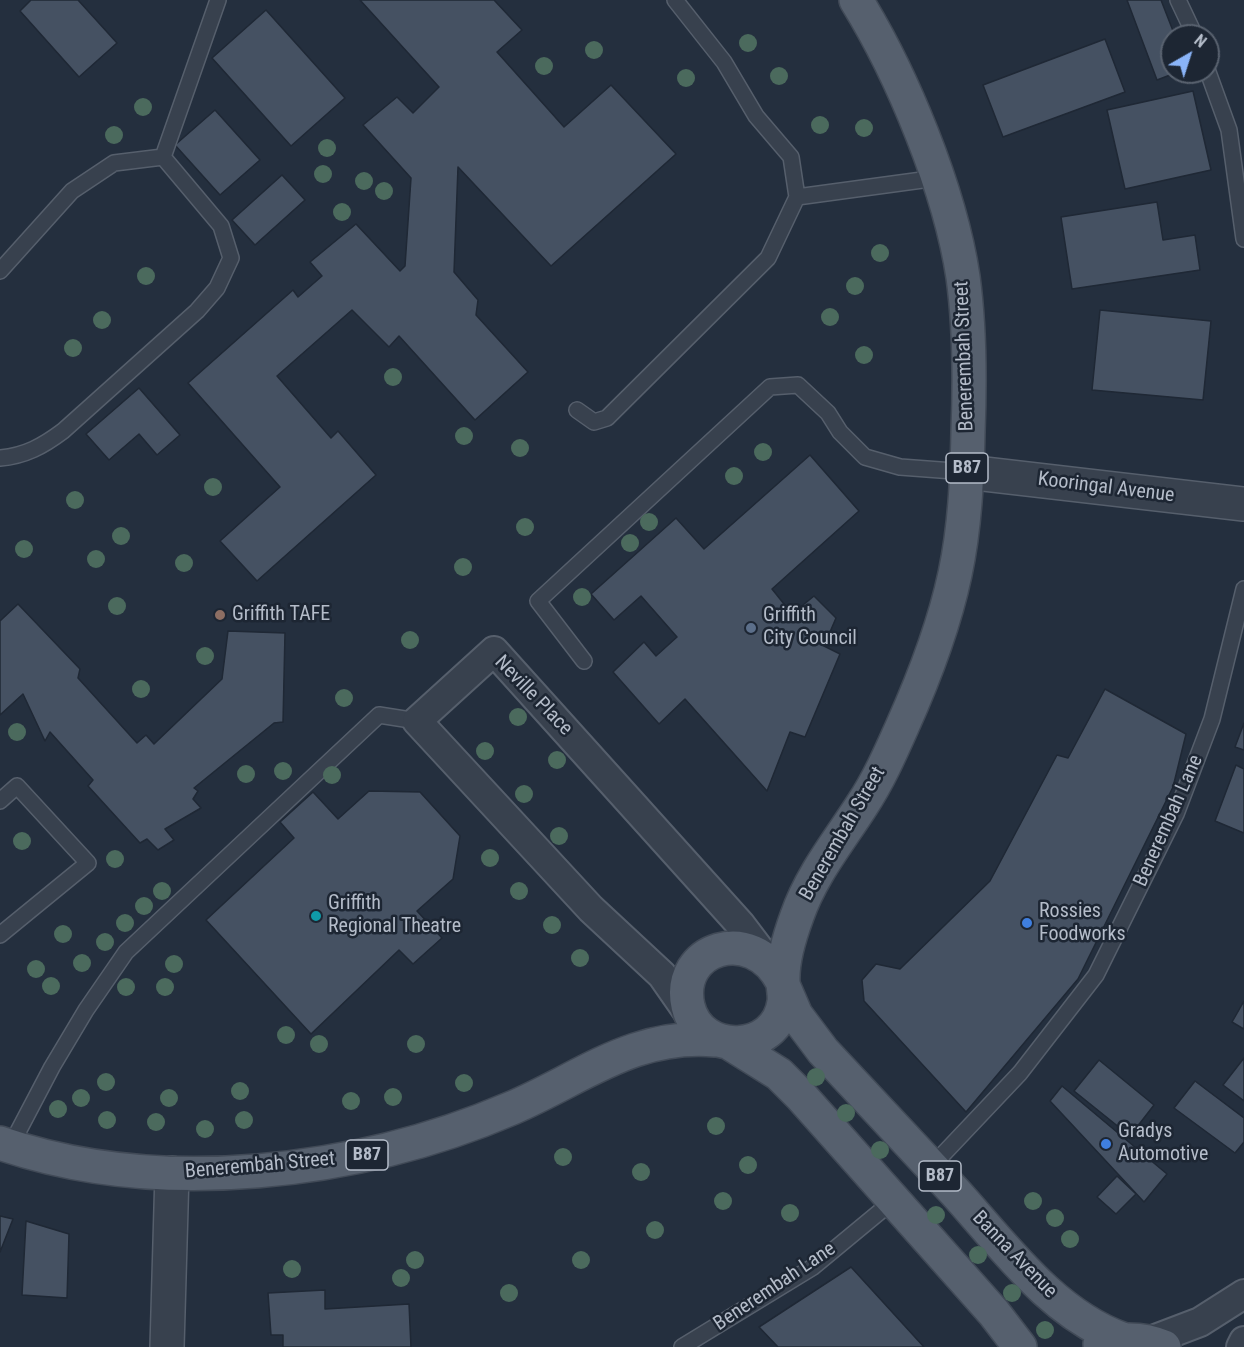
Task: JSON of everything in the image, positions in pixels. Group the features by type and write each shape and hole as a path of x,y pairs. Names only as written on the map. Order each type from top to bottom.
{"main road":[{"name":"Benerembah Street","path":"777,975 812,882 865,802 888,757 938,636 955,575 963,523 969,398 963,276 948,211 937,178 902,88 856,0"},
{"path":"713,1034 687,1005 687,990 691,976 699,963 723,948 738,947 753,950 777,975"},
{"name":"B87","path":"713,1034 746,1043 760,1038 772,1029 780,1016 777,975"},
{"name":"Banna Avenue","path":"777,975 796,1015 810,1035 1055,1298 1097,1330 1132,1344"},
{"name":"Benerembah Street","path":"5,1145 108,1167 172,1173 234,1172 303,1166 366,1155 428,1139 514,1107 601,1062 630,1051 672,1039 713,1034"},
{"name":"B87","path":"713,1034 779,1074 994,1313 1020,1347"},
{"path":"894,1200 931,1167"}],"street":[{"name":"Kooringal Avenue","path":"967,472 1244,504"},
{"name":"Neville Place","path":"417,721 494,651 725,907 777,975"},
{"path":"417,721 591,909 662,975 713,1034"},
{"path":"167,1347 172,1173"},
{"path":"1132,1344 1200,1322 1244,1294"},
{"path":"1241,1347 1244,1341"}],"lane":[{"path":"163,158 218,0"},
{"path":"577,410 594,422 608,418 768,258 797,197 791,157 756,116 724,62 675,0"},
{"path":"1178,0 1189,24"},
{"path":"1212,84 1228,130 1244,239"},
{"path":"0,271 72,191 114,163 163,158"},
{"path":"0,458 22,455 43,446 63,431 197,311 217,288 231,258 221,226 163,158"},
{"path":"797,197 937,178"},
{"path":"584,661 538,601 770,387 798,385 828,413 840,432 865,457 900,467 967,472"},
{"name":"Benerembah Lane","path":"931,1167 1020,1073 1096,975 1176,814 1212,719 1244,589"},
{"path":"5,1145 86,1010 126,952 379,715 417,721"},
{"path":"0,801 16,786 88,863 0,936"},
{"name":"Benerembah Lane","path":"682,1347 813,1267 894,1200"}],"building":[{"path":"31,0 78,0 117,43 79,77 20,11"},
{"path":"360,0 494,0 522,30 497,52 564,127 611,85 676,154 551,266 458,167 454,272 478,300 476,315 528,372 475,420 399,336 389,347 352,310 277,376 331,438 338,431 376,475 257,581 220,541 280,487 188,383 293,290 298,297 322,276 310,262 356,224 400,271 405,266 411,178 363,125 397,97 413,113 439,87"},
{"path":"1127,0 1161,0 1170,24 1160,24 1160,79 1157,80"},
{"path":"266,10 345,98 291,146 212,58"},
{"path":"1105,39 1125,92 1003,137 983,85"},
{"path":"1193,91 1211,170 1125,189 1107,110"},
{"path":"215,110 260,160 220,195 175,145"},
{"path":"282,175 305,200 255,245 232,220"},
{"path":"1157,202 1163,240 1195,235 1200,270 1072,289 1061,217"},
{"path":"1100,310 1211,321 1203,400 1092,390"},
{"path":"139,388 180,435 157,455 139,434 109,460 86,434"},
{"name":"Griffith City Council","path":"810,455 859,511 772,589 792,614 814,596 836,618 824,646 840,654 805,737 790,732 767,791 685,699 659,724 613,672 644,642 656,656 677,637 641,596 614,620 591,594 676,518 704,549"},
{"path":"18,604 80,669 78,678 137,743 146,735 154,744 222,679 228,631 285,633 283,722 274,723 194,788 198,791 193,799 201,808 165,829 174,840 158,850 147,839 140,843 88,786 93,780 50,732 45,741 23,694 0,715 0,621"},
{"name":"Rossies Foodworks","path":"1105,689 1186,734 1173,787 1078,979 966,1112 864,1001 862,980 876,964 900,969 990,881 1057,755 1068,758"},
{"path":"1244,723 1244,750 1235,747"},
{"path":"1236,765 1244,769 1244,833 1215,821"},
{"name":"Griffith Regional Theatre","path":"369,791 420,792 460,836 453,879 417,911 442,938 413,964 399,950 311,1034 206,920 294,838 280,822 313,792 338,819"},
{"path":"1244,1001 1244,1029 1232,1022"},
{"path":"1244,1058 1244,1101 1223,1085"},
{"path":"1099,1060 1154,1105 1130,1136 1074,1091"},
{"path":"1195,1081 1244,1118 1244,1142 1235,1153 1174,1108"},
{"path":"1062,1086 1167,1174 1144,1202 1050,1101"},
{"path":"1117,1176 1136,1194 1116,1214 1097,1197"},
{"path":"0,1216 13,1219 0,1252"},
{"path":"26,1221 69,1234 67,1298 22,1295"},
{"path":"851,1267 924,1347 778,1347 759,1327"},
{"path":"325,1290 325,1309 409,1304 411,1347 283,1347 283,1335 271,1335 268,1293"}],"place":[{"name":"Griffith TAFE","path":"220,615"},
{"name":"Griffith City Council","path":"751,628"},
{"name":"Griffith Regional Theatre","path":"316,916"},
{"name":"Rossies Foodworks","path":"1027,923"},
{"name":"Gradys Automotive","path":"1106,1144"}]}
